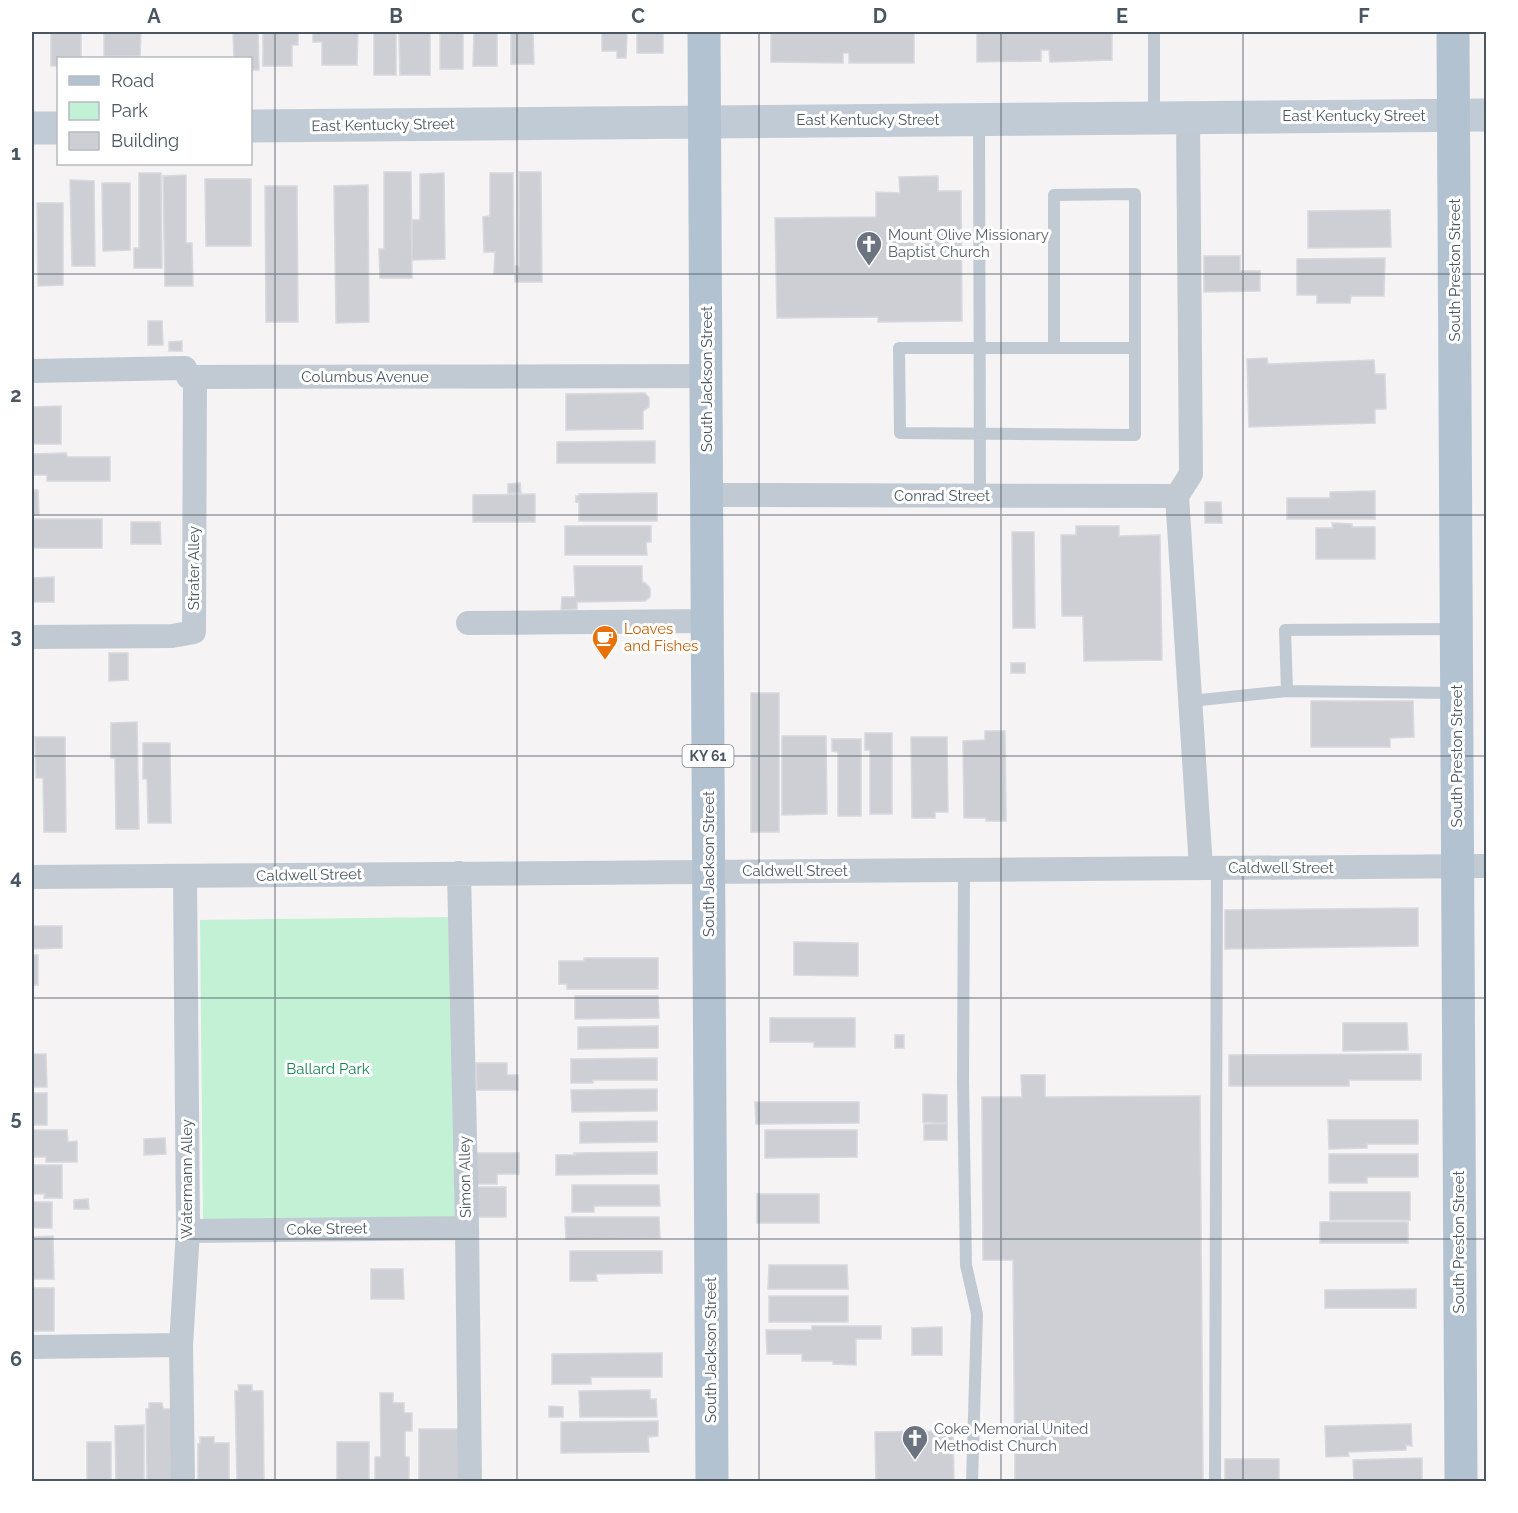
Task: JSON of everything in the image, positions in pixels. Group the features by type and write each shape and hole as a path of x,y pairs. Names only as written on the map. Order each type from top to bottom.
{"main road":[{"name":"South Jackson Street","path":"704,32 712,1482"},
{"name":"South Preston Street","path":"1453,32 1456,693 1472,867 1461,1482"}],"street":[{"name":"East Kentucky Street","path":"252,126 1486,115"},
{"path":"1188,117 1191,474 1177,496 1191,701 1209,868"},
{"path":"32,128 57,128"},
{"name":"Columbus Avenue","path":"32,371 185,368 188,377 706,376"},
{"name":"Strater Alley","path":"32,637 172,636 194,632 195,377"},
{"name":"Conrad Street","path":"707,495 1177,496"},
{"path":"468,623 707,621"},
{"name":"Caldwell Street","path":"32,877 1472,867"},
{"name":"Simon Alley","path":"459,873 470,1482"},
{"name":"Watermann Alley","path":"183,1482 181,1345 188,1231 185,877"},
{"name":"Coke Street","path":"188,1231 467,1228"},
{"path":"32,1347 181,1345"}],"lane":[{"path":"1154,32 1154,117"},
{"path":"979,119 980,496"},
{"path":"1054,348 1054,195 1135,194 1135,348 1135,435 900,433 899,348 980,347 1054,348 1135,348"},
{"path":"1287,691 1285,630 1456,629"},
{"path":"1191,701 1287,691 1456,693"},
{"path":"1209,868 1215,1482"},
{"path":"964,870 963,1082 966,1265 977,1314 972,1482"}],"green space":[{"name":"Ballard Park","path":"453,917 455,1218 203,1221 200,920"}],"building":[{"path":"51,32 81,32 81,57 57,57 57,66 51,66"},
{"path":"104,32 141,32 140,56 104,56"},
{"path":"233,32 258,32 259,70 252,70 252,57 234,57"},
{"path":"263,32 298,32 298,45 292,45 292,66 263,66"},
{"path":"313,32 358,32 357,65 322,65 322,42 313,42"},
{"path":"374,32 396,32 396,75 374,75"},
{"path":"399,32 430,32 430,75 400,75"},
{"path":"440,32 463,32 463,69 440,69"},
{"path":"474,32 497,32 497,66 473,66"},
{"path":"511,32 533,32 534,64 511,64"},
{"path":"602,32 627,32 626,58 617,58 617,51 602,51"},
{"path":"637,32 663,32 663,53 637,53"},
{"path":"771,32 914,32 914,63 849,63 849,53 843,53 843,63 771,62"},
{"path":"977,32 1112,32 1112,60 1050,62 1049,50 1041,50 1041,61 977,62"},
{"path":"384,172 411,172 412,278 380,278 379,249 384,249"},
{"path":"519,172 541,172 542,282 515,282 515,266 519,266"},
{"path":"139,173 161,173 162,268 134,268 134,248 139,248"},
{"path":"444,173 445,259 412,260 412,220 420,220 420,174"},
{"path":"490,173 513,173 514,274 494,274 495,252 484,252 483,217 490,216"},
{"path":"186,175 186,243 192,243 193,286 165,286 163,176"},
{"name":"Mount Olive Missionary Baptist Church","path":"938,176 938,191 961,191 962,321 878,322 878,317 777,318 775,218 876,217 876,192 900,193 899,177"},
{"path":"205,179 251,179 251,246 206,246"},
{"path":"70,180 94,181 95,266 72,266"},
{"path":"102,183 130,183 130,250 103,251"},
{"path":"368,185 369,322 336,323 334,186"},
{"path":"265,186 297,186 298,322 266,322"},
{"path":"37,203 63,203 63,285 38,286"},
{"path":"1390,210 1391,247 1308,248 1308,211"},
{"path":"1204,256 1240,256 1240,271 1260,271 1260,291 1204,292"},
{"path":"1385,258 1384,296 1351,296 1350,303 1317,303 1317,295 1297,295 1297,259"},
{"path":"148,321 162,321 163,345 148,345"},
{"path":"182,341 182,351 169,351 169,342"},
{"path":"1267,358 1268,364 1374,360 1375,374 1385,374 1386,409 1375,409 1375,423 1249,427 1247,359"},
{"path":"645,393 649,398 649,407 643,411 643,429 566,430 566,394"},
{"path":"61,406 61,444 32,444 32,407"},
{"path":"655,441 655,463 557,463 557,442"},
{"path":"66,453 67,457 110,457 110,481 47,481 47,475 32,475 32,454"},
{"path":"520,483 521,493 508,493 508,484"},
{"path":"32,490 38,490 39,515 32,515"},
{"path":"1375,491 1375,519 1287,519 1287,498 1330,498 1330,492"},
{"path":"657,493 657,521 579,521 579,501 576,502 576,496 579,494"},
{"path":"535,494 535,522 473,522 473,495"},
{"path":"1205,502 1221,502 1222,523 1205,523"},
{"path":"32,519 102,519 102,548 32,548"},
{"path":"131,522 160,522 161,544 131,544"},
{"path":"1332,523 1352,524 1352,527 1375,527 1375,559 1316,559 1316,528 1333,528"},
{"path":"565,526 651,526 651,542 646,542 647,555 565,555"},
{"path":"1076,526 1119,526 1119,536 1160,535 1162,660 1084,661 1083,616 1062,616 1061,535 1076,535"},
{"path":"1012,532 1034,532 1035,628 1013,628"},
{"path":"574,566 642,566 642,582 650,588 650,597 645,601 577,602 577,609 561,610 562,597 575,597"},
{"path":"54,577 54,602 32,602 32,578"},
{"path":"109,653 128,653 128,680 109,681"},
{"path":"1011,663 1025,663 1025,673 1011,673"},
{"path":"751,693 779,693 779,832 751,832"},
{"path":"1311,701 1413,701 1414,737 1390,738 1390,747 1311,747"},
{"path":"137,722 139,829 116,829 115,758 111,758 111,723"},
{"path":"985,731 1005,731 1006,821 964,818 963,741 985,740"},
{"path":"865,733 892,733 892,814 870,814 870,750 865,750"},
{"path":"782,736 826,736 827,814 782,815"},
{"path":"35,737 65,737 66,832 44,832 43,778 36,778"},
{"path":"911,737 947,737 948,812 935,812 935,818 912,818"},
{"path":"832,739 861,739 861,816 838,816 838,752 832,751"},
{"path":"143,743 170,743 171,823 148,823 147,779 143,779"},
{"path":"1418,908 1418,946 1225,949 1225,910"},
{"path":"32,926 62,926 62,948 32,949"},
{"path":"794,942 858,943 858,976 794,975"},
{"path":"32,955 38,955 38,985 32,985"},
{"path":"584,958 658,958 658,989 567,989 567,984 559,984 559,961 584,961"},
{"path":"575,996 658,996 659,1018 575,1019"},
{"path":"770,1018 855,1018 855,1047 814,1047 814,1042 770,1042"},
{"path":"1343,1023 1407,1023 1408,1050 1343,1051"},
{"path":"658,1026 658,1048 578,1049 578,1027"},
{"path":"895,1035 904,1035 904,1048 895,1048"},
{"path":"32,1054 46,1054 47,1087 32,1087"},
{"path":"1421,1054 1421,1080 1349,1080 1349,1086 1229,1086 1229,1055"},
{"path":"657,1058 657,1080 593,1080 593,1083 571,1083 571,1059"},
{"path":"476,1063 507,1063 507,1075 518,1075 518,1090 477,1090"},
{"path":"1021,1075 1045,1075 1045,1097 1200,1096 1203,1482 1015,1482 1013,1260 983,1260 982,1097 1022,1097"},
{"path":"657,1089 657,1111 572,1112 571,1090"},
{"path":"32,1093 47,1093 47,1125 32,1125"},
{"path":"923,1094 947,1095 947,1123 923,1122"},
{"path":"755,1102 859,1102 859,1123 756,1124"},
{"path":"1328,1120 1418,1120 1418,1144 1367,1144 1367,1148 1329,1149"},
{"path":"657,1121 657,1142 580,1143 580,1122"},
{"path":"924,1124 947,1124 947,1140 924,1140"},
{"path":"32,1130 67,1130 68,1142 77,1141 77,1162 46,1162 46,1157 32,1157"},
{"path":"765,1130 857,1130 857,1157 765,1158"},
{"path":"165,1138 166,1154 144,1155 144,1139"},
{"path":"657,1152 657,1174 556,1175 556,1155"},
{"path":"473,1153 519,1153 519,1174 497,1174 497,1184 473,1184"},
{"path":"1329,1154 1418,1154 1418,1177 1367,1177 1367,1183 1329,1183"},
{"path":"32,1165 62,1165 62,1198 44,1198 45,1194 32,1194"},
{"path":"572,1185 659,1185 660,1206 594,1206 594,1212 572,1212"},
{"path":"477,1187 506,1187 506,1217 477,1217"},
{"path":"1330,1192 1410,1192 1410,1220 1330,1220"},
{"path":"757,1194 819,1194 819,1223 757,1223"},
{"path":"88,1199 89,1209 74,1209 74,1200"},
{"path":"32,1202 52,1202 52,1228 32,1228"},
{"path":"565,1217 659,1217 660,1238 566,1239"},
{"path":"1320,1222 1408,1222 1408,1243 1320,1243"},
{"path":"53,1236 54,1279 32,1279 32,1237"},
{"path":"570,1251 662,1251 662,1273 596,1274 597,1281 570,1281"},
{"path":"769,1265 847,1265 848,1289 768,1289"},
{"path":"371,1269 403,1269 404,1299 371,1299"},
{"path":"32,1288 54,1288 54,1331 32,1331"},
{"path":"1416,1289 1416,1308 1325,1308 1325,1290"},
{"path":"769,1296 848,1296 848,1322 769,1322"},
{"path":"812,1326 881,1326 881,1339 856,1339 856,1365 833,1364 833,1361 802,1361 802,1354 767,1354 766,1330 812,1330"},
{"path":"942,1327 942,1355 912,1355 912,1328"},
{"path":"662,1353 662,1377 591,1377 591,1384 552,1384 552,1354"},
{"path":"238,1385 252,1385 252,1391 263,1391 264,1482 237,1482 235,1391 239,1391"},
{"path":"650,1390 650,1399 656,1399 657,1417 580,1417 579,1391"},
{"path":"380,1393 393,1393 393,1403 404,1403 404,1413 412,1413 412,1431 405,1431 405,1457 409,1457 409,1482 375,1482 375,1457 381,1457"},
{"path":"149,1403 162,1403 163,1409 173,1409 175,1482 147,1482 146,1409 149,1409"},
{"path":"549,1406 563,1407 563,1417 549,1417"},
{"path":"658,1421 658,1436 648,1437 649,1452 561,1453 561,1422"},
{"path":"1411,1424 1412,1446 1406,1445 1406,1450 1348,1452 1349,1456 1326,1457 1325,1426"},
{"path":"144,1425 144,1482 116,1482 115,1426"},
{"path":"419,1429 462,1429 463,1482 419,1482"},
{"name":"Coke Memorial United Methodist Church","path":"953,1431 954,1482 876,1482 875,1432"},
{"path":"200,1437 214,1437 214,1443 229,1443 229,1482 198,1482"},
{"path":"87,1442 111,1442 111,1482 87,1482"},
{"path":"337,1442 369,1442 369,1482 337,1482"},
{"path":"1422,1458 1422,1482 1354,1482 1353,1460"},
{"path":"1225,1459 1279,1459 1279,1482 1225,1482"}],"place":[{"name":"Mount Olive Missionary Baptist Church","path":"869,267"},
{"name":"Loaves and Fishes","path":"605,661"},
{"name":"Coke Memorial United Methodist Church","path":"915,1461"}]}
